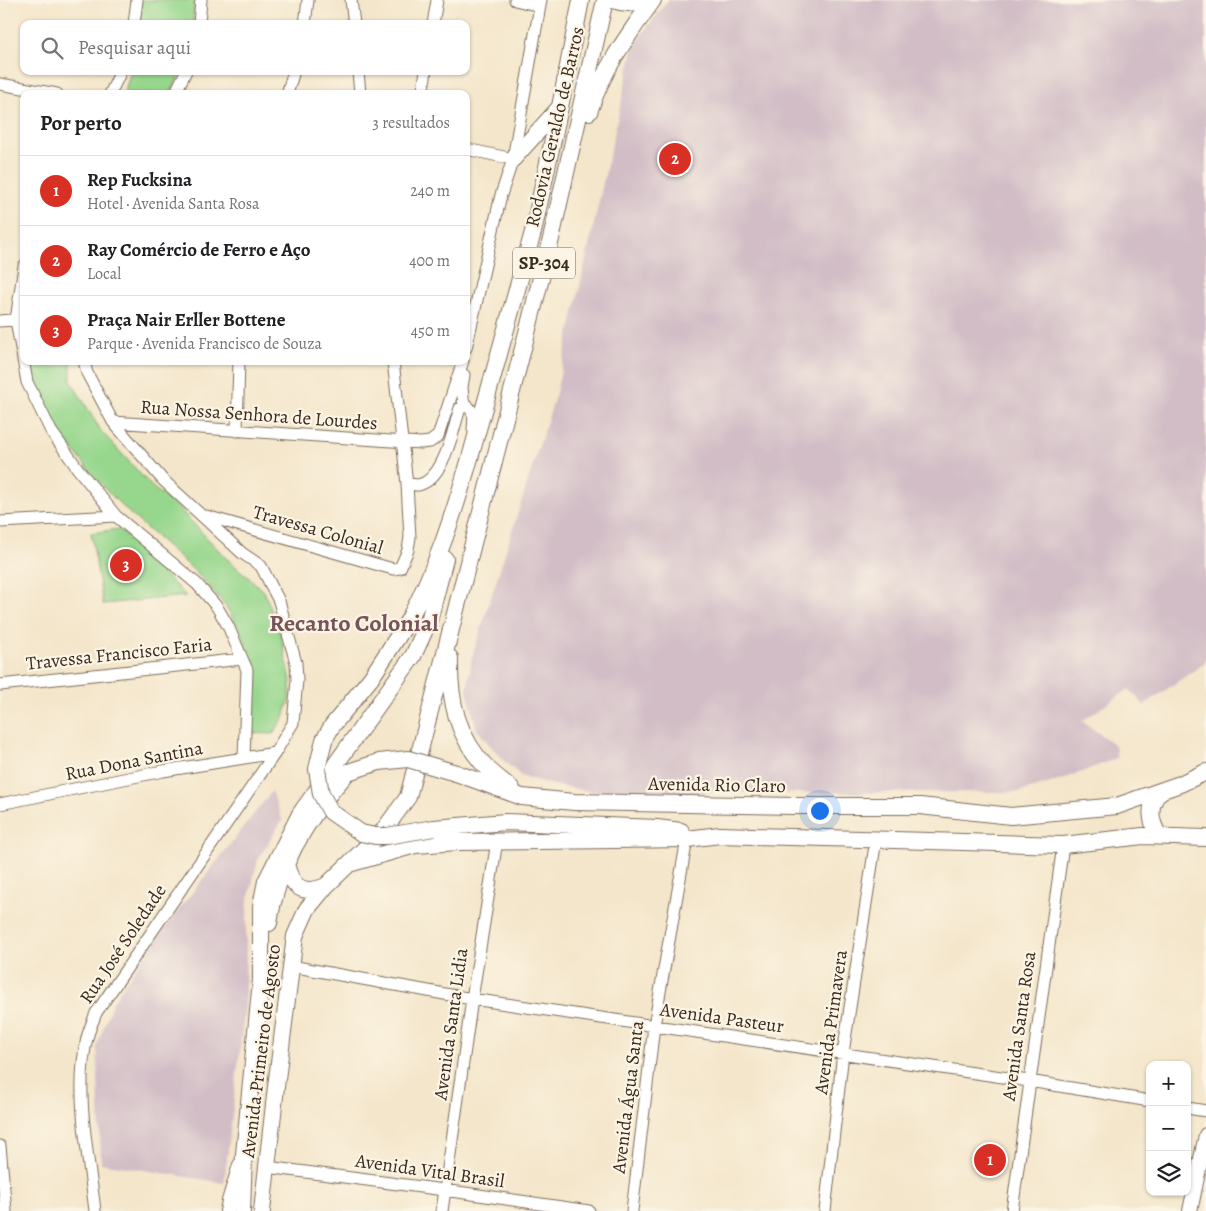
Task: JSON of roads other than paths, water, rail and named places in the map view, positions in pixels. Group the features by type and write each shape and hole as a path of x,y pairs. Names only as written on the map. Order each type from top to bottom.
{"highway":[{"name":"Rodovia Geraldo de Barros","path":"460,493 533,232 581,0"},
{"name":"Rodovia Geraldo de Barros","path":"477,525 551,238 605,0"},
{"path":"613,0 625,3 638,3 644,0"},
{"path":"551,238 595,93 625,38 653,0"},
{"path":"514,159 560,107"},
{"path":"460,493 420,600 371,678 332,726 324,740 317,769 321,794 331,812 361,833 387,836 434,828 506,822 534,822 657,828 720,835 1063,845 1143,836 1206,838"},
{"name":"Avenida Primeiro de Agosto","path":"261,978 261,906 266,881 300,814 413,656 429,621 460,493"},
{"name":"Avenida Primeiro de Agosto","path":"262,1211 296,936 307,909 326,886 383,832 408,797 477,525"},
{"path":"450,630 449,676 455,716 470,748 488,769 522,797"},
{"name":"Avenida Rio Claro","path":"348,772 379,762 408,759 456,773 522,797 574,802 920,806 1011,816 1117,806 1161,791 1206,772"},
{"name":"Avenida Primeiro de Agosto","path":"244,1154 261,978 271,907 286,864 312,817 348,772"},
{"path":"1159,836 1153,822 1151,806 1153,798 1161,791"},
{"path":"349,864 415,845 458,842 687,839 720,835"},
{"path":"286,864 290,878 299,888 313,891 326,886"},
{"path":"242,1211 244,1154"}],"main road":[{"path":"1190,1211 1206,1135"},
{"name":"Avenida Primeiro de Agosto","path":"227,1211 244,1154"}],"street":[{"path":"134,20 137,0"},
{"path":"199,20 201,0"},
{"path":"306,20 308,0"},
{"path":"351,0 354,20"},
{"path":"434,20 437,0"},
{"path":"470,331 501,195 514,159 540,3 515,0"},
{"path":"112,90 119,75"},
{"path":"177,90 184,75"},
{"path":"288,90 293,75"},
{"path":"358,75 360,90"},
{"path":"423,90 425,75"},
{"path":"0,84 34,90"},
{"path":"470,150 514,159"},
{"path":"0,321 20,320"},
{"path":"25,365 27,382 51,431 116,516 197,584 217,607 247,670 244,758"},
{"name":"Rua José Soledade","path":"85,365 87,373 113,422 162,479 242,553 260,566 279,601 296,663 296,700 293,723 275,753 96,1013 87,1038 82,1072 82,1103 95,1211"},
{"path":"237,431 239,365"},
{"path":"393,365 407,484 419,484 432,477 444,459 460,408 468,406 474,415 470,458"},
{"path":"444,459 441,450 430,442 438,436 462,365"},
{"path":"463,365 462,387 464,407"},
{"name":"Rua Nossa Senhora de Lourdes","path":"113,422 421,444 430,442"},
{"name":"Travessa Colonial","path":"202,515 393,569 400,568 410,537 407,484"},
{"path":"0,522 116,516"},
{"name":"Travessa Francisco Faria","path":"0,685 242,658"},
{"name":"Rua Dona Santina","path":"0,804 162,772 275,753"},
{"name":"Avenida Água Santa","path":"632,1211 654,1026 687,839"},
{"name":"Avenida Primavera","path":"825,1211 844,1053 876,839"},
{"name":"Avenida Santa Lidia","path":"442,1211 472,998 497,842"},
{"name":"Avenida Santa Rosa","path":"1012,1211 1063,845"},
{"name":"Avenida Pasteur","path":"291,966 472,998 1029,1080 1146,1100"},
{"path":"1191,1109 1206,1111"},
{"path":"0,1146 5,1210"},
{"name":"Avenida Vital Brasil","path":"267,1167 589,1211"}],"place":[{"name":"Ray Comércio de Ferro e Aço","path":"675,159"},
{"name":"Praça Nair Erller Bottene","path":"126,565"},
{"name":"Rep Fucksina","path":"990,1160"}],"district":[{"name":"Recanto Colonial","path":"354,623"}]}
